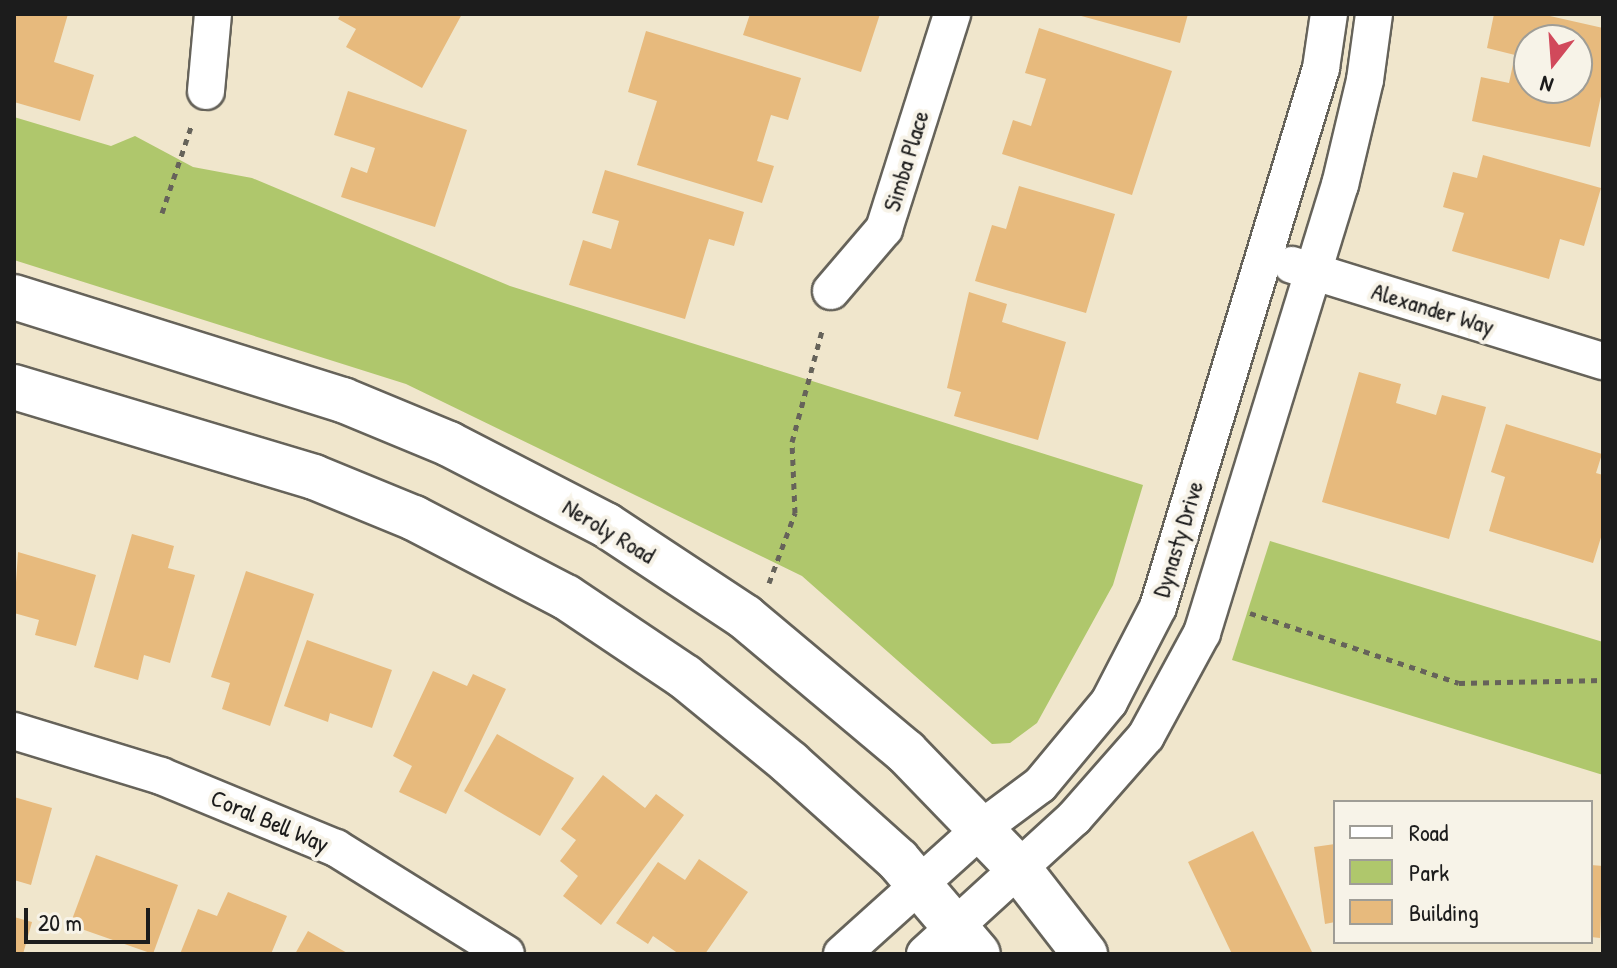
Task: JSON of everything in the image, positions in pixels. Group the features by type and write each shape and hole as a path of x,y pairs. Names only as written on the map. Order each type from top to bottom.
{"street":[{"path":"206,91 213,14"},
{"name":"Simba Place","path":"831,291 884,229 952,14"},
{"name":"Dynasty Drive","path":"842,954 982,828 1040,785 1109,702 1158,607 1321,68 1329,14"},
{"name":"Dynasty Drive","path":"953,945 1019,869 1074,818 1146,736 1202,633 1314,272 1365,80 1374,14"},
{"name":"Alexander Way","path":"1264,256 1603,361"},
{"name":"Neroly Road","path":"14,297 343,400 449,444 606,525 745,617 906,752 1019,869 1085,954"},
{"path":"14,387 314,477 414,518 566,597 685,677 790,763 921,884 953,945"},
{"name":"Coral Bell Way","path":"14,731 161,776 336,848 506,954"}],"path":[{"path":"162,213 177,159 206,91"},
{"path":"745,617 777,573 795,513 792,442 831,291"},
{"path":"1250,613 1459,683 1603,680"}],"green space":[{"path":"14,117 111,146 135,136 193,167 252,178 510,286 1143,485 1113,585 1037,723 1010,743 992,744 802,576 406,384 14,260"},
{"path":"1270,541 1603,642 1603,775 1232,660"}],"building":[{"path":"14,14 68,14 54,62 94,75 80,121 14,102"},
{"path":"341,14 462,14 422,88 346,47 356,29 338,19"},
{"path":"750,14 880,14 861,72 743,35"},
{"path":"1074,14 1188,14 1180,43"},
{"path":"1494,14 1541,14 1585,24 1513,24 1513,54 1487,48"},
{"path":"1593,26 1603,28 1603,87 1590,147 1472,121 1481,77 1509,83 1513,64 1513,104 1593,104"},
{"path":"1039,28 1172,71 1132,195 1002,154 1013,120 1031,126 1046,79 1025,73"},
{"path":"646,31 801,78 788,120 771,115 757,161 774,166 762,203 637,165 657,101 628,92"},
{"path":"348,91 467,130 435,227 341,197 351,167 367,173 375,148 334,135"},
{"path":"1483,155 1601,188 1584,246 1560,239 1549,279 1452,251 1464,213 1443,207 1453,172 1477,178"},
{"path":"605,170 744,212 734,246 709,239 685,319 569,285 583,240 611,249 619,221 592,213"},
{"path":"1019,186 1115,214 1086,313 975,281 992,225 1006,229"},
{"path":"969,292 1007,304 1002,322 1066,342 1038,440 954,416 961,392 947,388"},
{"path":"1359,372 1401,384 1396,403 1436,415 1442,395 1486,407 1449,539 1322,502"},
{"path":"1506,424 1602,454 1596,473 1603,475 1603,531 1593,563 1489,531 1505,477 1491,472"},
{"path":"132,534 174,546 168,568 195,575 170,663 144,655 138,680 94,667"},
{"path":"18,552 96,575 76,646 35,635 39,620 14,613"},
{"path":"246,571 314,594 270,726 222,709 230,683 211,677"},
{"path":"307,640 392,670 372,728 330,713 328,722 284,706"},
{"path":"433,671 467,686 473,674 506,689 446,814 399,792 412,766 393,756"},
{"path":"497,734 574,778 540,836 464,791"},
{"path":"603,775 645,808 656,794 684,815 601,925 563,896 578,876 560,861 576,840 561,829"},
{"path":"14,797 52,808 31,885 14,880"},
{"path":"1253,831 1313,954 1232,954 1188,862"},
{"path":"1333,844 1333,922 1325,924 1314,847"},
{"path":"96,855 178,885 153,954 70,925"},
{"path":"699,859 748,892 705,954 679,954 653,936 648,944 616,923 658,862 685,880"},
{"path":"1593,865 1603,866 1600,938 1593,937"},
{"path":"228,892 287,916 271,954 180,954 198,909 217,916"},
{"path":"14,917 32,922 23,954 14,954"},
{"path":"308,931 349,954 295,954"}]}
